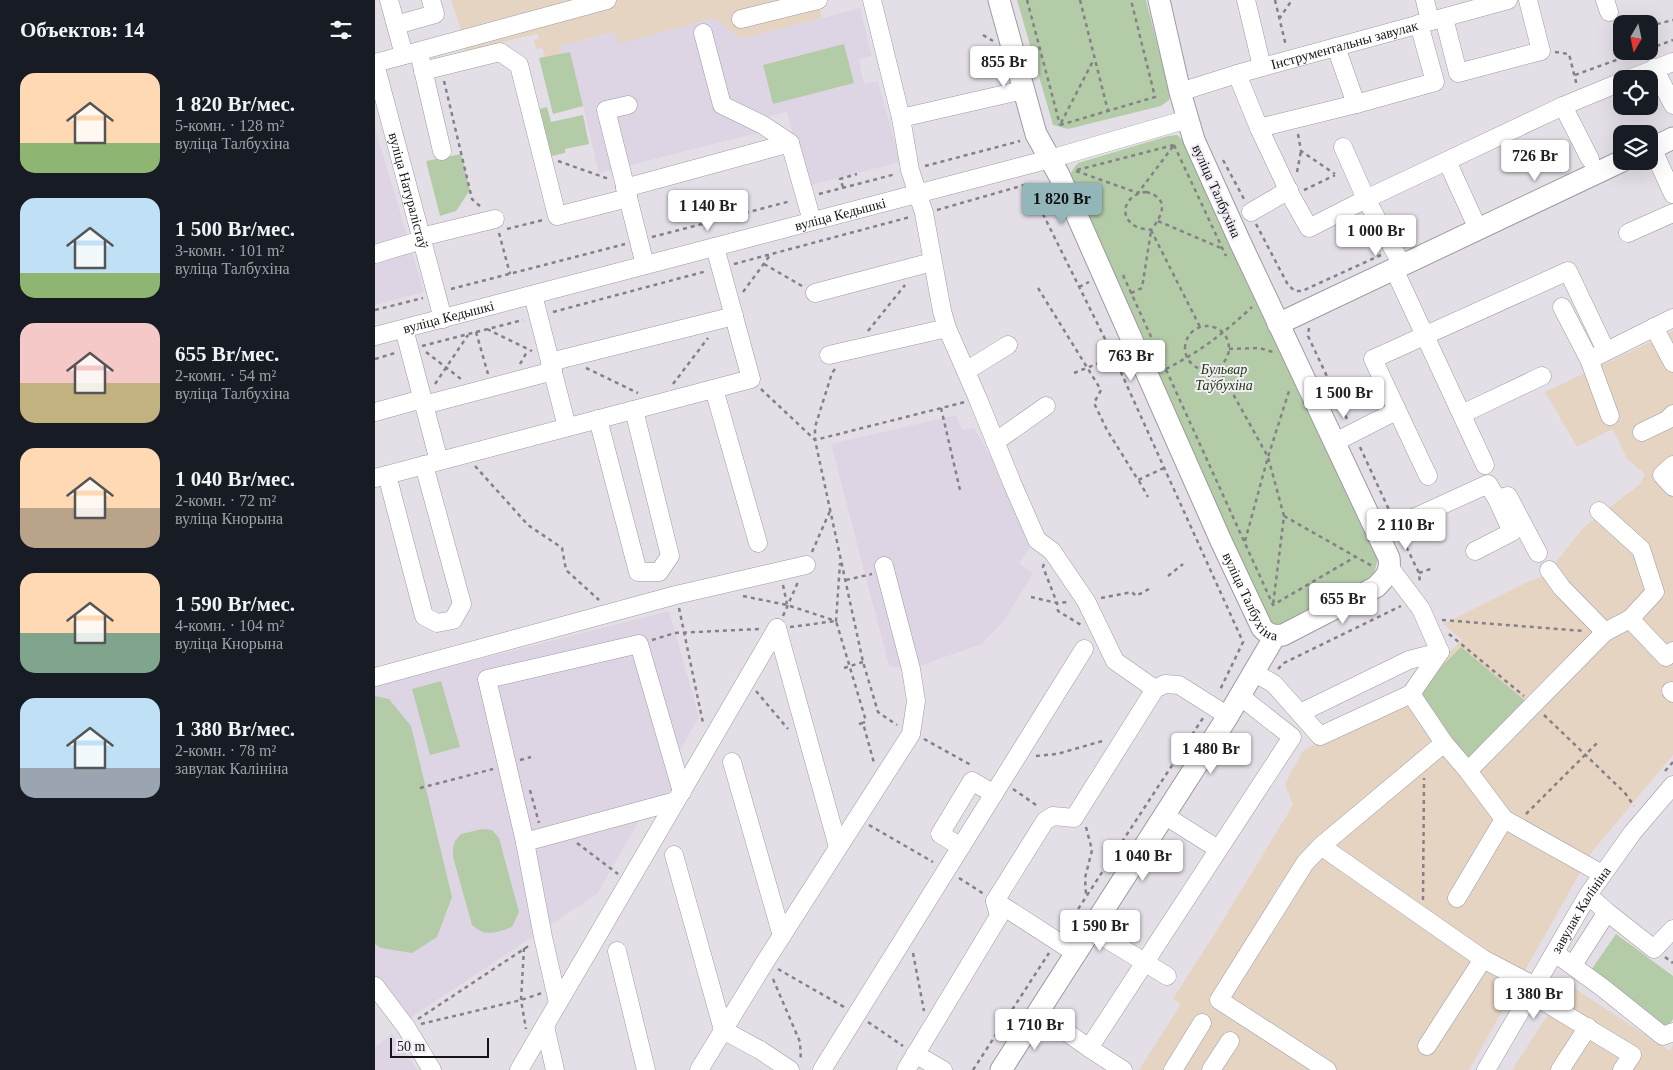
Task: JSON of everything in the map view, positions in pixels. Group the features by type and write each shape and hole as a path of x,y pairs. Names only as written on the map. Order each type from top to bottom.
{"main road":[{"name":"вуліца Талбухіна","path":"999,0 1036,134 1059,175 1242,585 1263,628 1275,636 1293,631 1376,587 1388,575 1383,568 1389,558 1278,324 1194,140 1180,92 1159,0"},
{"path":"1658,146 1673,138"},
{"path":"1278,324 1613,165"},
{"path":"1001,1070 1077,954 1164,815 1220,710 1240,696 1275,636"}],"street":[{"path":"389,0 395,25 424,73 442,152"},
{"path":"395,25 435,14 431,0"},
{"path":"375,63 607,0"},
{"path":"741,19 818,0"},
{"path":"873,0 901,118 911,170 924,213 927,264 947,328 1037,540 1052,551 1086,601 1115,661 1155,689"},
{"path":"1246,0 1262,68"},
{"path":"1425,0 1431,21 1458,73 1541,51 1528,0"},
{"name":"Інструментальны завулак","path":"1180,92 1237,74 1431,21 1480,4 1508,0"},
{"path":"1259,128 1435,82 1431,21"},
{"path":"703,33 722,105 763,125 790,143 812,221"},
{"path":"1337,47 1356,104"},
{"path":"424,73 500,52 519,65 557,216 626,190 790,143"},
{"path":"1649,70 1673,62"},
{"name":"вуліца Натуралістаў","path":"375,63 443,319"},
{"path":"1654,68 1673,105"},
{"path":"1237,74 1259,128 1309,228 1447,160 1563,106 1613,85"},
{"path":"901,118 1023,90"},
{"path":"628,105 606,110 645,265"},
{"path":"1563,106 1590,159"},
{"name":"вуліца Кедышкі","path":"375,336 1050,159 1188,119"},
{"path":"1343,147 1398,267 1425,336 1485,465"},
{"path":"1447,160 1478,229"},
{"path":"1658,163 1673,194"},
{"path":"1251,212 1290,193"},
{"path":"1628,233 1673,213"},
{"path":"375,254 421,239 495,219"},
{"path":"404,329 423,402 431,463 462,604 453,620 437,623 424,616 381,477 431,463 714,388 751,379 715,247"},
{"path":"815,293 927,264"},
{"path":"1428,476 1396,412 1373,359 1568,271 1606,351"},
{"path":"533,295 540,321 556,364 567,427"},
{"path":"1562,307 1589,359 1610,416"},
{"path":"375,412 510,382 556,364 734,316"},
{"path":"1589,359 1673,318"},
{"path":"1654,327 1673,363"},
{"path":"829,356 947,328"},
{"path":"966,371 1008,345"},
{"path":"1461,414 1542,376"},
{"path":"714,388 758,543"},
{"path":"995,442 1045,406"},
{"path":"598,419 638,572 659,572 670,556 634,410"},
{"path":"1335,442 1396,412"},
{"path":"1642,432 1667,420 1673,414"},
{"path":"1673,465 1662,475 1673,487"},
{"path":"1377,531 1396,526 1488,484 1512,532 1475,551"},
{"path":"1497,499 1508,496 1538,553"},
{"path":"1468,771 1605,632 1630,619 1655,592 1641,549 1599,511"},
{"path":"375,677 676,595 805,565"},
{"path":"1383,568 1421,610 1440,652"},
{"path":"699,1070 765,962 911,734 916,701 911,669 885,569"},
{"path":"1549,570 1562,588 1605,632"},
{"path":"1630,619 1666,657 1673,651"},
{"path":"519,1070 545,1026 557,996 630,880 777,628 838,847"},
{"path":"557,996 543,937 525,842 487,679 639,644 679,796"},
{"path":"822,1070 1084,649"},
{"path":"1253,672 1275,684 1320,736 1411,694 1440,652"},
{"path":"1300,713 1409,660 1440,652"},
{"path":"905,1070 999,916 995,901 1045,821 1053,816 1074,818 1155,689 1165,684 1179,685 1220,710"},
{"path":"1411,694 1445,743 1509,822 1602,874"},
{"path":"1089,1048 1292,737 1240,696"},
{"path":"1327,1070 1219,1000 1305,864 1321,846 1445,743"},
{"path":"732,762 782,936"},
{"path":"961,846 940,834 972,781 998,788"},
{"name":"завулак Калініна","path":"1485,1070 1602,874 1633,832 1673,785"},
{"path":"525,842 569,831 679,796"},
{"path":"1164,815 1218,849"},
{"path":"1457,898 1509,822"},
{"path":"1321,846 1483,959 1632,1055 1622,1070"},
{"path":"674,855 723,1030 796,1068"},
{"path":"1589,894 1607,912 1654,950 1673,929"},
{"path":"995,901 1077,954"},
{"path":"1573,966 1607,912"},
{"path":"1092,930 1167,976"},
{"path":"617,951 646,1070"},
{"path":"1555,953 1663,1036 1673,1032"},
{"path":"1427,1046 1483,959"},
{"path":"375,986 406,1028 432,1070"},
{"path":"1038,1012 1123,1070"},
{"path":"1173,1070 1202,1023"},
{"path":"545,1026 555,1070"},
{"path":"1560,1070 1588,1027"},
{"path":"1211,1070 1230,1041"},
{"path":"915,1054 943,1070"}],"path":[{"path":"1027,0 1060,125"},
{"path":"1080,0 1108,111"},
{"path":"1060,125 1155,97 1131,0"},
{"path":"1275,0 1289,60"},
{"path":"1279,19 1292,0"},
{"path":"1658,24 1673,20"},
{"path":"993,32 983,35 996,42"},
{"path":"1658,46 1673,40"},
{"path":"1569,54 1575,75 1616,60"},
{"path":"1060,125 1095,59"},
{"path":"424,73 442,75 472,199 495,219"},
{"path":"1290,193 1335,174 1301,151 1295,119"},
{"path":"444,291 1020,141"},
{"path":"1076,171 1174,145 1138,193 1130,198 1127,204 1127,216 1133,225 1151,230 1200,327"},
{"path":"1219,153 1288,285 1295,291"},
{"path":"541,155 626,190"},
{"path":"1076,171 1080,180"},
{"path":"1076,171 1138,193 1152,193 1161,202 1162,214 1151,230 1142,288 1131,293"},
{"path":"843,187 840,179 856,173"},
{"path":"483,389 446,367 419,347 487,329 540,321 721,267 1028,184 1114,357 1243,642 1220,710 1087,897 973,1070"},
{"path":"510,274 499,231 557,216"},
{"path":"1158,221 1223,249"},
{"path":"764,264 815,293"},
{"path":"927,264 832,373 815,427 815,440 863,662 878,712 911,734 917,735 976,768"},
{"path":"1120,266 1273,605"},
{"path":"1038,288 1101,390 1094,403 1107,430 1148,497"},
{"path":"375,310 420,298"},
{"path":"1166,369 1224,334 1253,306"},
{"path":"510,382 528,350 540,321"},
{"path":"1200,327 1215,327 1224,334 1229,342 1228,356 1218,367 1205,370 1198,368 1187,358 1185,345 1187,339 1191,333 1200,327"},
{"path":"487,329 556,364 658,403"},
{"path":"476,332 483,389"},
{"path":"423,402 469,334"},
{"path":"1229,349 1259,348 1275,352"},
{"path":"375,359 409,350"},
{"path":"1074,373 1114,357"},
{"path":"1218,367 1268,457 1285,516 1273,605"},
{"path":"751,379 815,440"},
{"path":"1245,541 1290,386"},
{"path":"815,440 978,399"},
{"path":"941,408 960,490"},
{"path":"465,455 528,525 562,548 566,570 613,613"},
{"path":"1138,480 1164,468"},
{"path":"1285,516 1355,556 1383,568"},
{"path":"1273,605 1355,556"},
{"path":"743,596 787,605 836,621 841,558"},
{"path":"1168,576 1183,564"},
{"path":"1419,573 1433,568"},
{"path":"845,580 885,569"},
{"path":"780,570 787,605"},
{"path":"1086,601 1132,592 1136,596 1149,589"},
{"path":"676,595 708,746"},
{"path":"1031,597 1057,603 1058,610 1082,626"},
{"path":"1442,620 1605,632"},
{"path":"844,668 863,662"},
{"path":"850,666 865,721 861,723 880,784"},
{"path":"747,681 789,730"},
{"path":"1016,758 1057,754 1127,734"},
{"path":"1509,822 1599,741"},
{"path":"525,768 522,759 531,757"},
{"path":"1423,917 1424,760"},
{"path":"420,788 485,771"},
{"path":"529,786 538,822 545,825"},
{"path":"998,788 1053,816"},
{"path":"856,818 946,869 995,901"},
{"path":"1086,827 1092,850 1085,878 1087,897"},
{"path":"569,831 572,839 611,870 630,880"},
{"path":"1118,918 1130,924"},
{"path":"911,929 913,953 924,1006 927,1035"},
{"path":"406,1028 543,937"},
{"path":"524,948 521,1000 530,1052"},
{"path":"765,962 857,1015 915,1054"},
{"path":"765,962 800,1042 796,1068"},
{"path":"406,1028 521,1000 557,996"}],"shaded area":[{"path":"451,0 817,0 822,18 741,39 643,38 618,44 614,32 560,46 562,54 545,58 542,48 536,49 534,40 539,39 537,34 465,51 464,39"},
{"path":"860,8 872,56 859,60 864,84 878,81 900,162 807,186 787,112 762,118 765,131 599,173 570,53 562,54 560,46 615,32 618,44 714,18 741,39"},
{"path":"375,128 424,292 375,305"},
{"path":"1673,331 1673,755 1591,853 1469,1070 1139,1070 1181,1004 1173,999 1293,805 1285,784 1302,752 1411,687 1462,640 1443,624 1523,584 1546,575 1582,529 1640,484 1645,474 1627,459 1613,429 1577,447 1545,392"},
{"path":"956,415 962,430 974,428 995,464 1030,548 1019,563 1033,573 1004,621 982,644 911,669 889,666 831,444"},
{"path":"669,611 699,717 673,762 671,790 646,809 597,894 407,1020 375,976 375,686"},
{"path":"1568,984 1670,1051 1673,1044 1673,1070 1512,1070"},
{"path":"392,1034 418,1070 375,1070 375,1047"}],"green space":[{"path":"1017,0 1146,0 1170,95 1169,100 1161,106 1068,129 1053,125"},
{"path":"844,44 854,83 773,104 763,65"},
{"path":"570,52 583,106 553,114 539,58"},
{"path":"547,107 551,122 583,115 589,144 565,149 565,153 547,157 536,110"},
{"name":"Бульвар Таўбухіна","path":"1177,135 1183,140 1271,324 1378,558 1373,578 1277,627 1264,620 1070,176 1078,163"},
{"path":"461,154 470,190 456,211 440,216 426,161"},
{"path":"1461,647 1529,704 1467,766 1418,708 1419,689"},
{"path":"441,681 460,747 430,755 412,689"},
{"path":"375,696 389,699 411,726 452,897 437,937 412,953 381,948 375,944"},
{"path":"482,829 492,830 499,838 519,912 512,927 491,933 482,932 472,925 453,857 455,841 461,834"},
{"path":"1616,934 1673,976 1673,1019 1666,1030 1589,973"}]}
